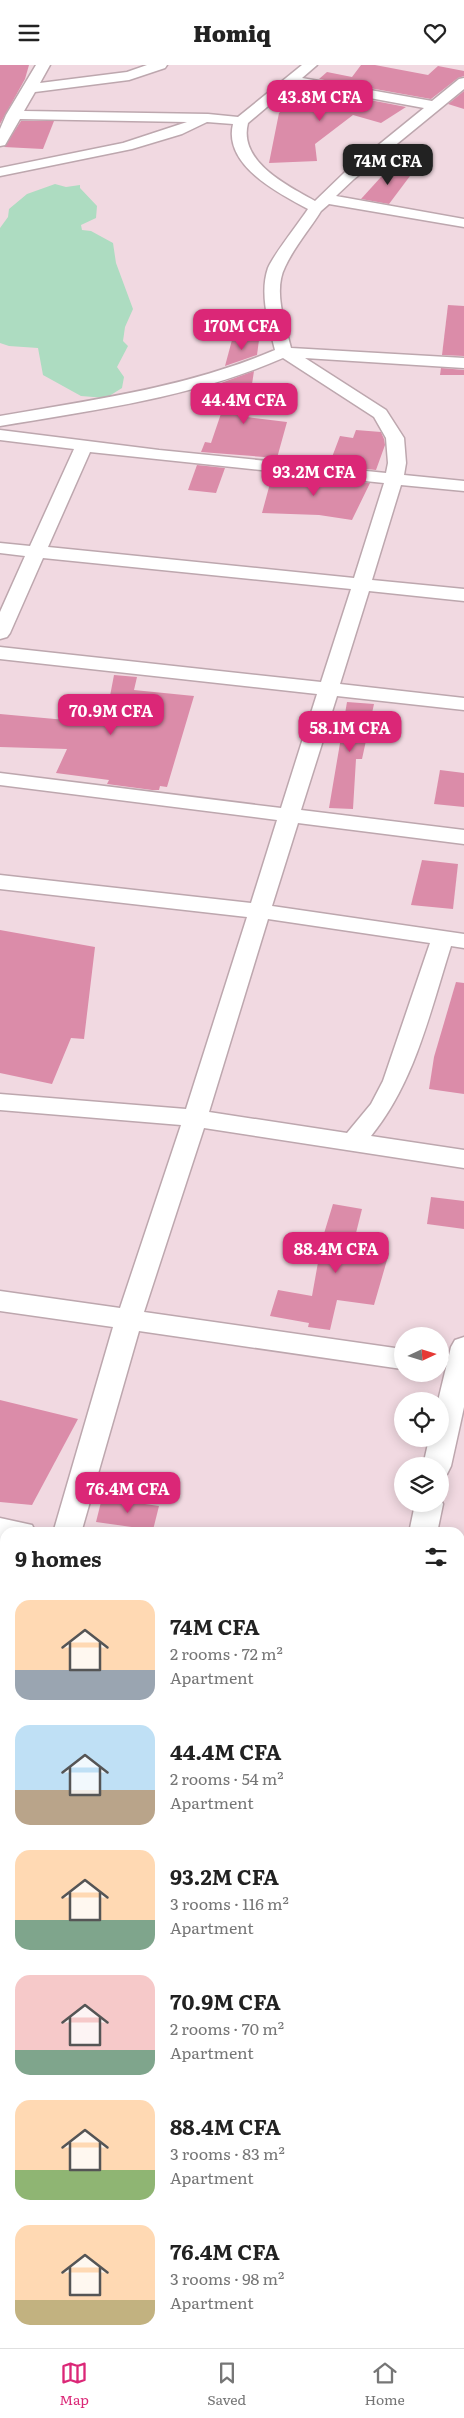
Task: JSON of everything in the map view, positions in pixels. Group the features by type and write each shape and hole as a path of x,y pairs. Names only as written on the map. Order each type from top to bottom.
{"street":[{"path":"0,142 13,115 31,88 43,65"},
{"path":"31,88 129,76 160,65"},
{"path":"310,65 241,121 238,135 239,145 244,153 276,185 321,204 464,223"},
{"path":"292,80 436,106"},
{"path":"69,1527 129,1319 260,911 394,479 397,463 395,437 380,414 284,352 276,315 273,288 276,269 321,204 349,176 464,83"},
{"path":"13,115 208,117 241,121"},
{"path":"0,172 138,145 170,135 208,117"},
{"path":"0,421 100,404 197,383 240,371 284,352 464,363"},
{"path":"0,435 84,446 464,486"},
{"path":"0,633 84,446"},
{"path":"0,548 464,595"},
{"path":"0,653 464,704"},
{"path":"0,779 464,837"},
{"path":"0,882 260,911 454,939 395,1081 380,1109 354,1141"},
{"path":"0,1102 195,1118 464,1159"},
{"path":"0,1301 394,1358"},
{"path":"439,1457 457,1362"},
{"path":"424,1527 427,1512"}],"green space":[{"path":"55,184 66,187 80,185 80,188 97,206 96,218 81,225 82,230 91,231 113,243 116,263 133,309 125,327 123,341 128,346 117,367 124,377 122,388 106,398 81,396 43,375 38,348 9,346 0,343 0,228 8,217 9,209 27,194"}],"building":[{"path":"0,65 29,65 25,79 0,124"},
{"path":"361,65 375,65 428,75 438,66 464,71 464,76 458,78 431,99 319,79 327,72 352,77"},
{"path":"308,88 406,107 381,123 353,115 315,144 317,161 269,163 279,113"},
{"path":"464,91 464,109 448,104"},
{"path":"21,121 54,121 43,149 4,147"},
{"path":"391,166 413,172 389,204 361,199"},
{"path":"448,305 464,306 464,356 442,355"},
{"path":"232,340 259,340 257,355 225,366"},
{"path":"441,368 464,370 464,375 440,375"},
{"path":"254,371 247,417 287,422 277,458 201,452 205,442 211,443 227,396 218,396 221,383"},
{"path":"356,430 381,432 385,445 376,470 329,465 340,436 353,438"},
{"path":"197,465 225,468 216,493 188,490"},
{"path":"272,476 370,483 352,520 319,515 262,513"},
{"path":"114,675 137,677 134,690 194,696 167,787 160,786 159,790 152,790 107,784 109,780 56,773 67,749 0,747 0,714 77,721 86,694 110,696"},
{"path":"347,702 374,704 362,759 356,759 353,809 329,808"},
{"path":"440,770 464,773 464,807 434,804"},
{"path":"422,860 458,864 453,909 411,905"},
{"path":"0,930 95,947 84,1039 71,1038 52,1084 0,1073"},
{"path":"456,982 464,983 464,1094 429,1089 434,1057"},
{"path":"431,1197 464,1201 464,1229 427,1224"},
{"path":"333,1204 362,1209 353,1245 389,1253 374,1305 337,1300 330,1330 308,1327 309,1323 270,1316 278,1290 312,1296 322,1240"},
{"path":"0,1400 78,1419 32,1505 0,1502"},
{"path":"102,1498 159,1506 154,1527 132,1527 96,1522"}]}
